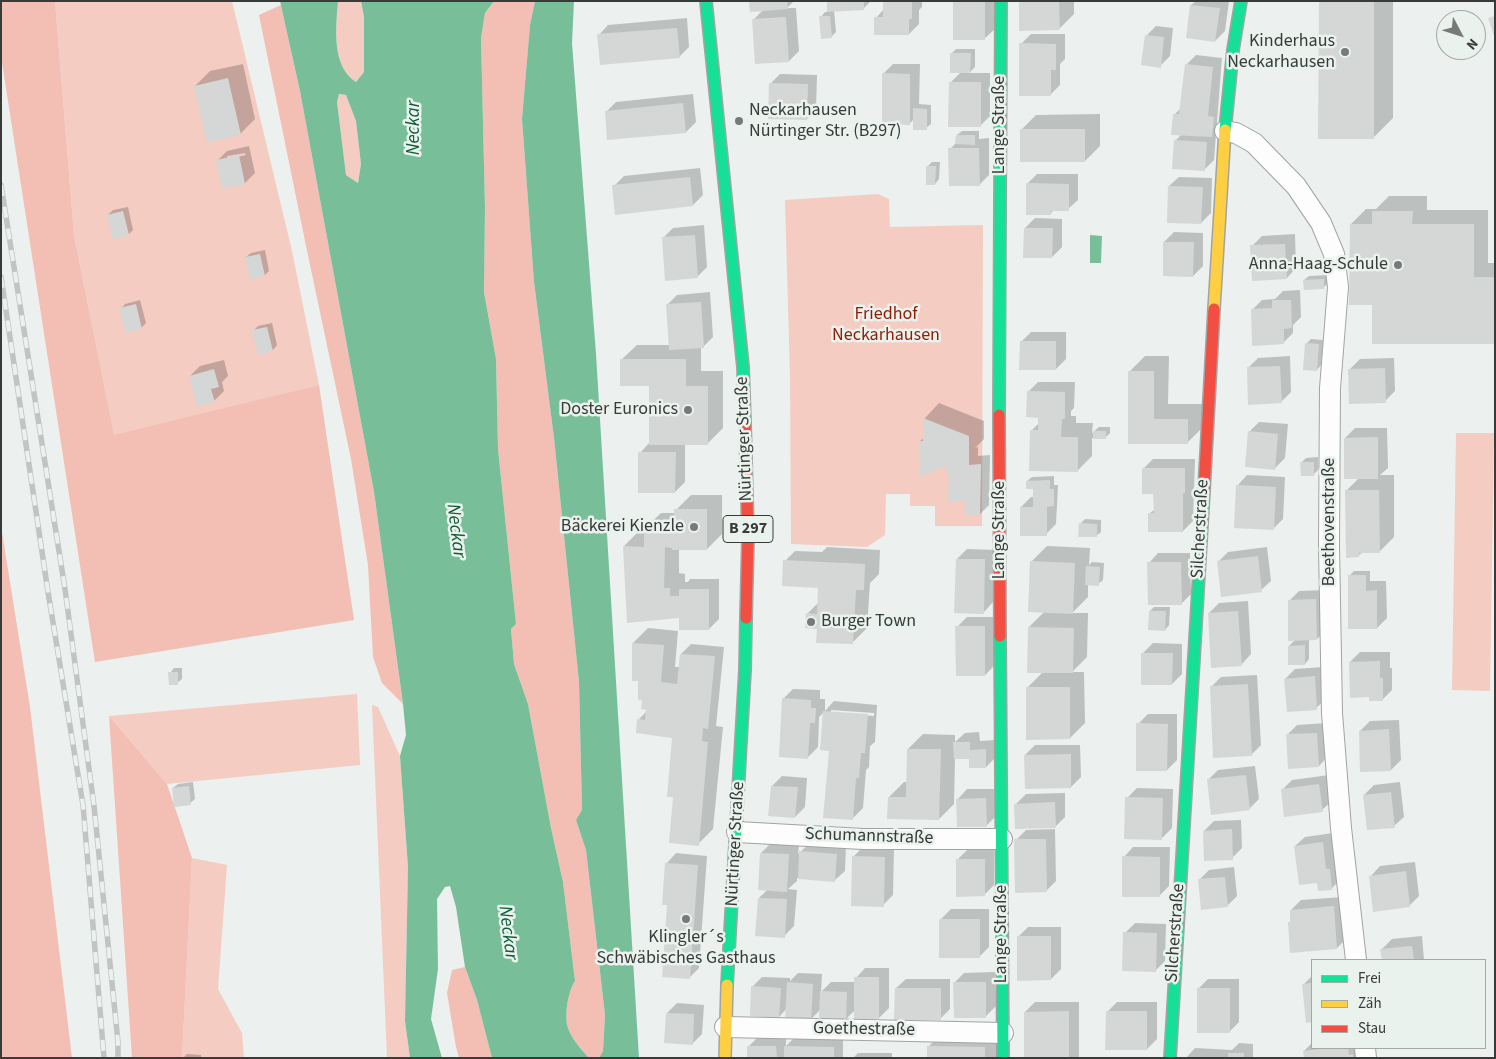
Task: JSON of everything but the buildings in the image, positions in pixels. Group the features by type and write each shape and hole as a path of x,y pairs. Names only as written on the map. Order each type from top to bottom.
{"street":[{"name":"Nürtinger Straße","path":"706,1 743,367 748,537 745,670 725,1028 725,1058"},
{"name":"Lange Straße","path":"1001,1 999,462 1003,1058"},
{"name":"Silcherstraße","path":"1170,1058 1225,131 1240,1"},
{"name":"Beethovenstraße","path":"1225,131 1236,133 1254,143 1296,186 1321,223 1334,254 1338,287 1330,388 1329,546 1332,713 1341,828 1356,959"},
{"name":"Schumannstraße","path":"737,832 863,839 1002,839"},
{"name":"Goethestraße","path":"725,1028 1003,1033"}],"green space":[{"path":"55,1 232,1 292,251 319,385 114,436 74,235"},
{"path":"338,1 361,1 364,17 364,72 356,82 342,66 339,56 336,34"},
{"path":"338,94 346,95 356,121 361,164 358,183 346,175 337,102"},
{"name":"Friedhof Neckarhausen","path":"878,194 889,199 890,227 983,225 982,526 935,526 935,506 910,506 910,494 886,494 885,535 867,547 791,544 790,376 785,200"},
{"path":"1456,433 1494,433 1490,691 1452,690"},
{"path":"357,694 360,765 167,784 109,716"},
{"path":"372,705 378,707 400,756 408,867 405,1021 410,1058 387,1058"},
{"path":"192,858 227,865 218,989 242,1033 244,1058 182,1058"}],"shaded area":[{"path":"1,1 55,1 74,235 114,435 319,385 354,620 95,662 1,56"},
{"path":"494,1 535,1 530,25 522,119 534,282 554,438 579,682 582,810 576,820 586,850 605,1015 603,1051 599,1058 589,1058 574,1040 568,1028 566,1017 567,1003 575,981 563,882 528,704 514,664 511,629 516,624 498,449 496,359 484,292 485,208 481,38 485,13"},
{"path":"281,5 300,91 374,492 403,704 382,683 373,657 368,565 351,459 259,15"},
{"path":"1,526 30,707 72,1058 1,1058"},
{"path":"109,716 167,784 192,858 182,1058 132,1058"},
{"path":"465,967 477,1000 492,1058 459,1058 447,993 452,970"}],"water":[{"name":"Neckar","path":"280,1 338,1 336,34 339,56 342,66 356,82 364,72 364,17 361,1 494,1 485,13 481,38 485,208 484,292 496,359 498,449 516,624 511,629 514,664 528,704 563,882 575,981 569,997 567,1023 577,1044 589,1058 492,1058 477,1000 465,967 456,907 450,886 445,887 437,899 438,969 431,1019 442,1058 410,1058 405,1021 408,867 400,756 406,735 403,704 374,492 300,91","holes":["339,94 346,95 356,121 361,164 358,183 346,175 337,102"]},
{"path":"535,1 574,1 572,43 596,354 639,1058 599,1058 603,1051 605,1015 586,850 576,820 582,810 579,682 554,438 534,282 522,119 530,25"},
{"path":"1090,235 1102,236 1101,263 1090,263"}],"railway":[{"path":"1,185 65,589 94,806 118,1042 118,1058"},
{"path":"1,277 48,592 83,805 104,1058"}],"traffic: fast":[{"path":"706,1 743,367 745,424"},
{"path":"999,415 1001,1"},
{"path":"1225,130 1233,50 1241,1"},
{"path":"1170,1058 1204,490"},
{"path":"727,985 745,670 746,618"},
{"path":"1000,636 1003,1058"}],"traffic: slow":[{"path":"1214,309 1225,130"},
{"path":"725,1058 727,985"}],"traffic: jam":[{"path":"1204,490 1214,309"},
{"path":"999,415 1000,636"},
{"path":"745,424 748,537 746,618"}],"place":[{"name":"Kinderhaus Neckarhausen","path":"1345,52"},
{"name":"Neckarhausen Nürtinger Str. (B297)","path":"739,121"},
{"name":"Anna-Haag-Schule","path":"1398,265"},
{"name":"Doster Euronics","path":"688,410"},
{"name":"Bäckerei Kienzle","path":"694,527"},
{"name":"Burger Town","path":"811,622"},
{"name":"Klingler´s Schwäbisches Gasthaus","path":"686,919"}]}
